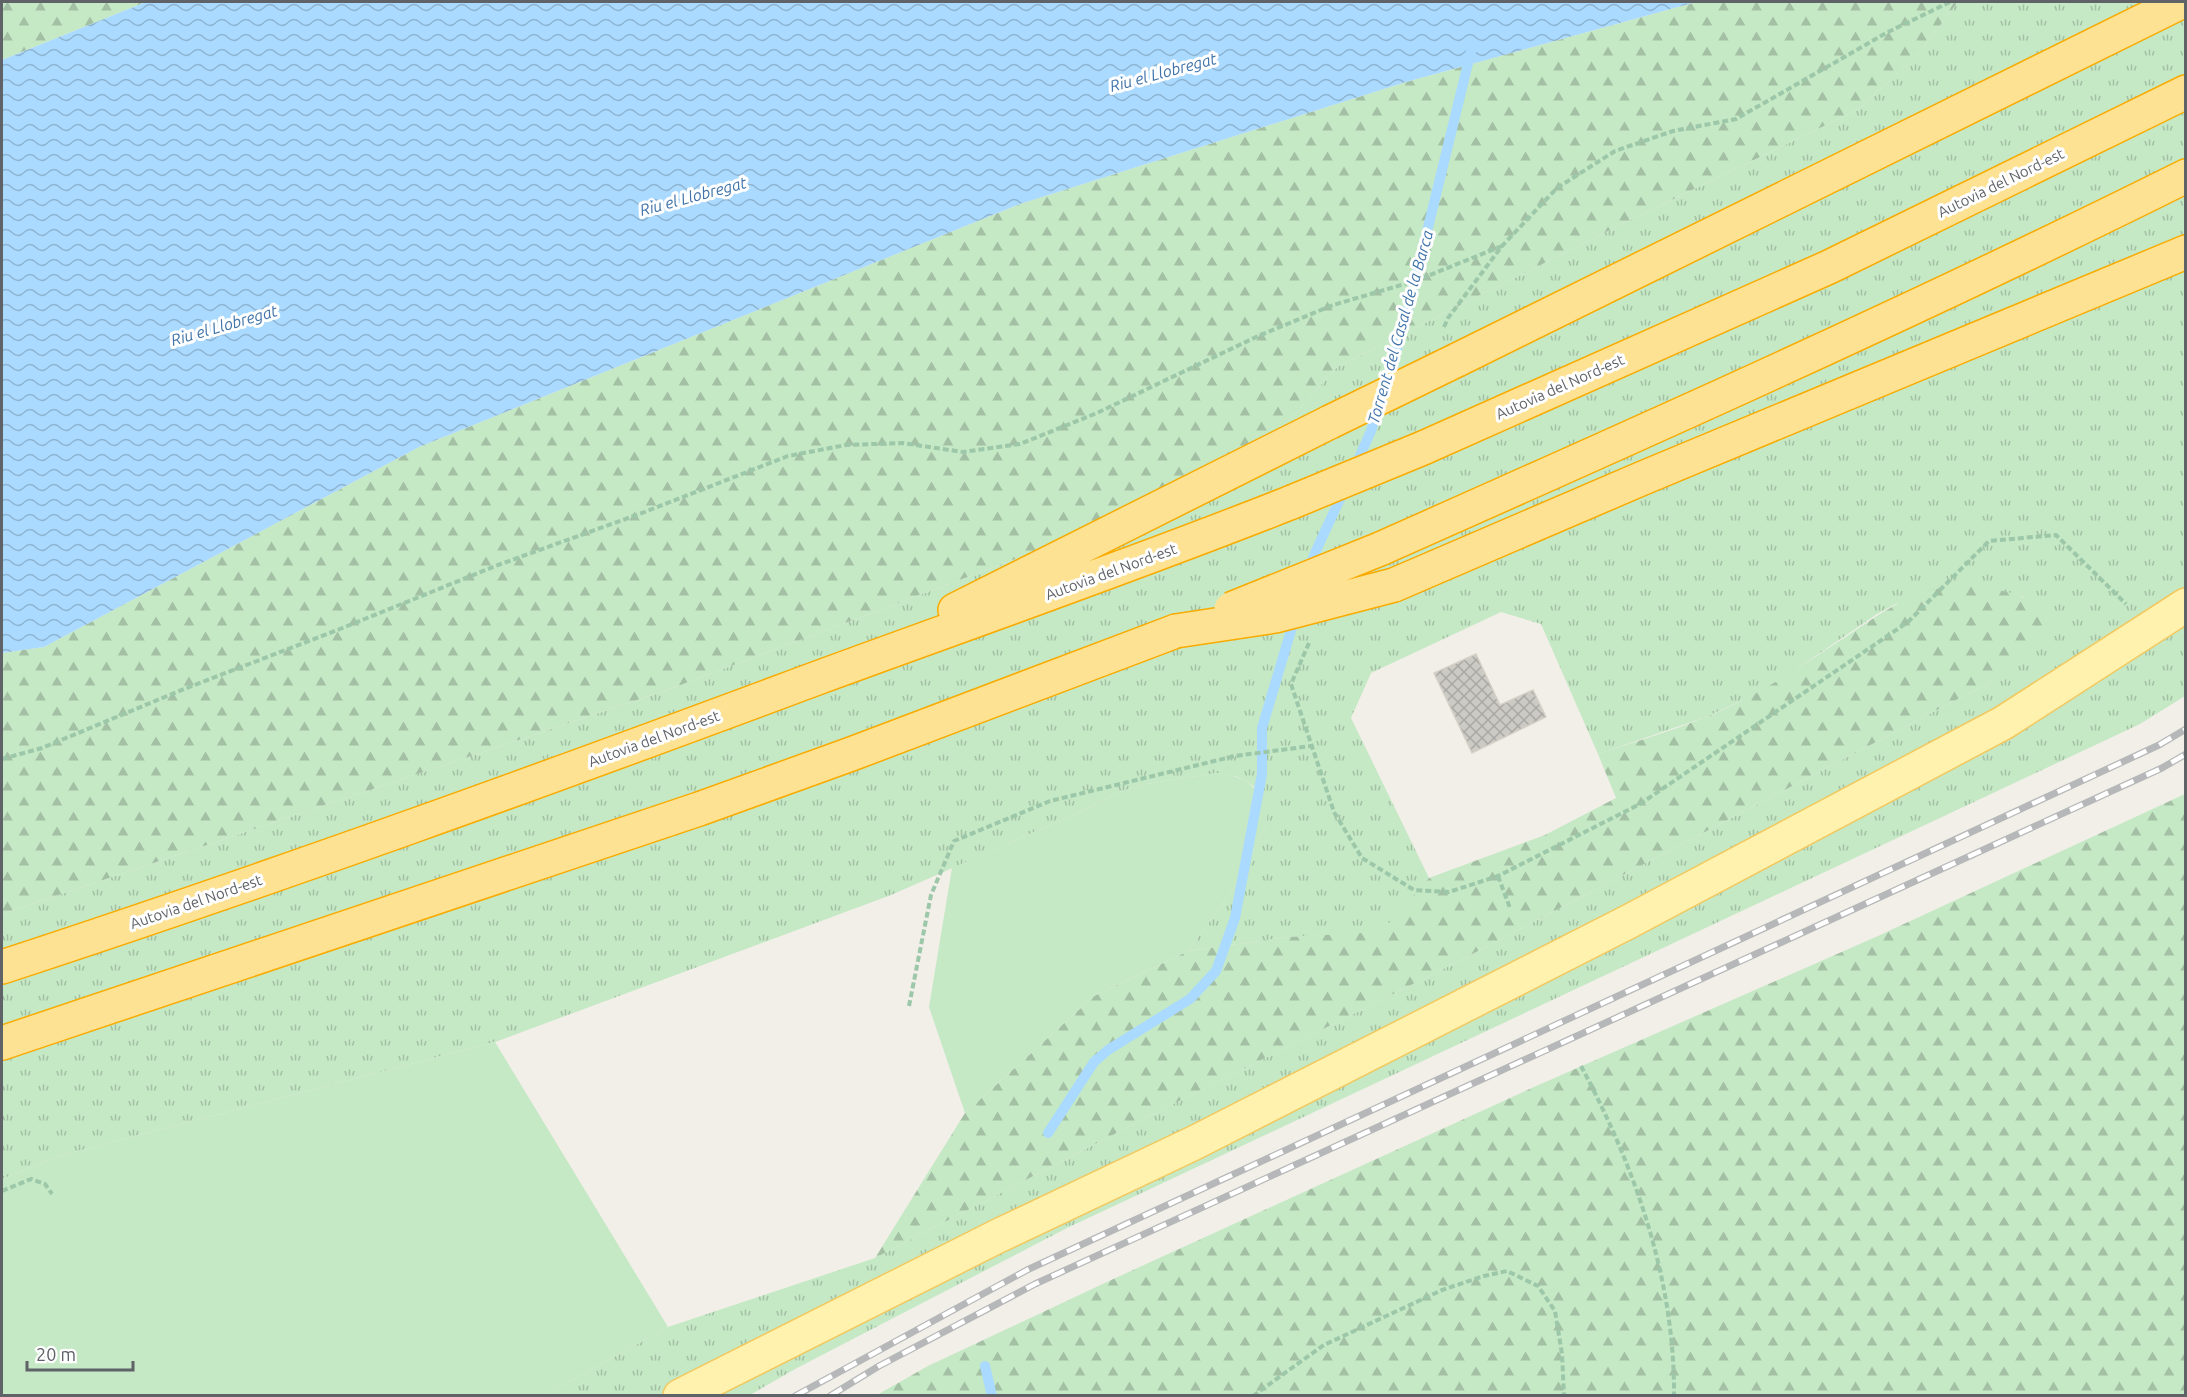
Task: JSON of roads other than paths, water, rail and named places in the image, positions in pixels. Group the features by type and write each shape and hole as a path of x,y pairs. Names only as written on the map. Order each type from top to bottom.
{"highway":[{"path":"822,677 1330,422 2181,2"},
{"name":"Autovia del Nord-est","path":"2,967 211,898 1190,543 1423,448 1829,267 2186,92"},
{"path":"2,1043 710,805 1176,631 1380,549 1729,393 2044,246 2186,176"},
{"path":"1176,631 1275,616 1394,585 1643,478 2186,252"}],"main road":[{"path":"680,1395 998,1236 1194,1143 1628,922 2003,723 2186,605"}],"water":[{"name":"Riu el Llobregat","path":"146,2 1696,2 1406,82 1020,204 419,447 44,647 2,653 2,60"}],"waterway":[{"name":"Torrent del Casal de la Barca","path":"1385,388 1405,322 1471,51"},
{"name":"Torrent del Casal de la Barca","path":"1354,469 1371,431 1379,405"},
{"name":"Torrent del Casal de la Barca","path":"1309,570 1345,488"},
{"name":"Torrent del Casal de la Barca","path":"1048,1133 1094,1062 1108,1050 1190,999 1216,971 1235,918 1262,774 1262,728 1295,617"},
{"name":"Torrent del Casal de la Barca","path":"985,1366 992,1396"}],"railway":[{"path":"795,1396 1027,1270 2159,745 2186,729"},
{"path":"830,1396 879,1366 1035,1284 2162,768 2186,754"}]}
